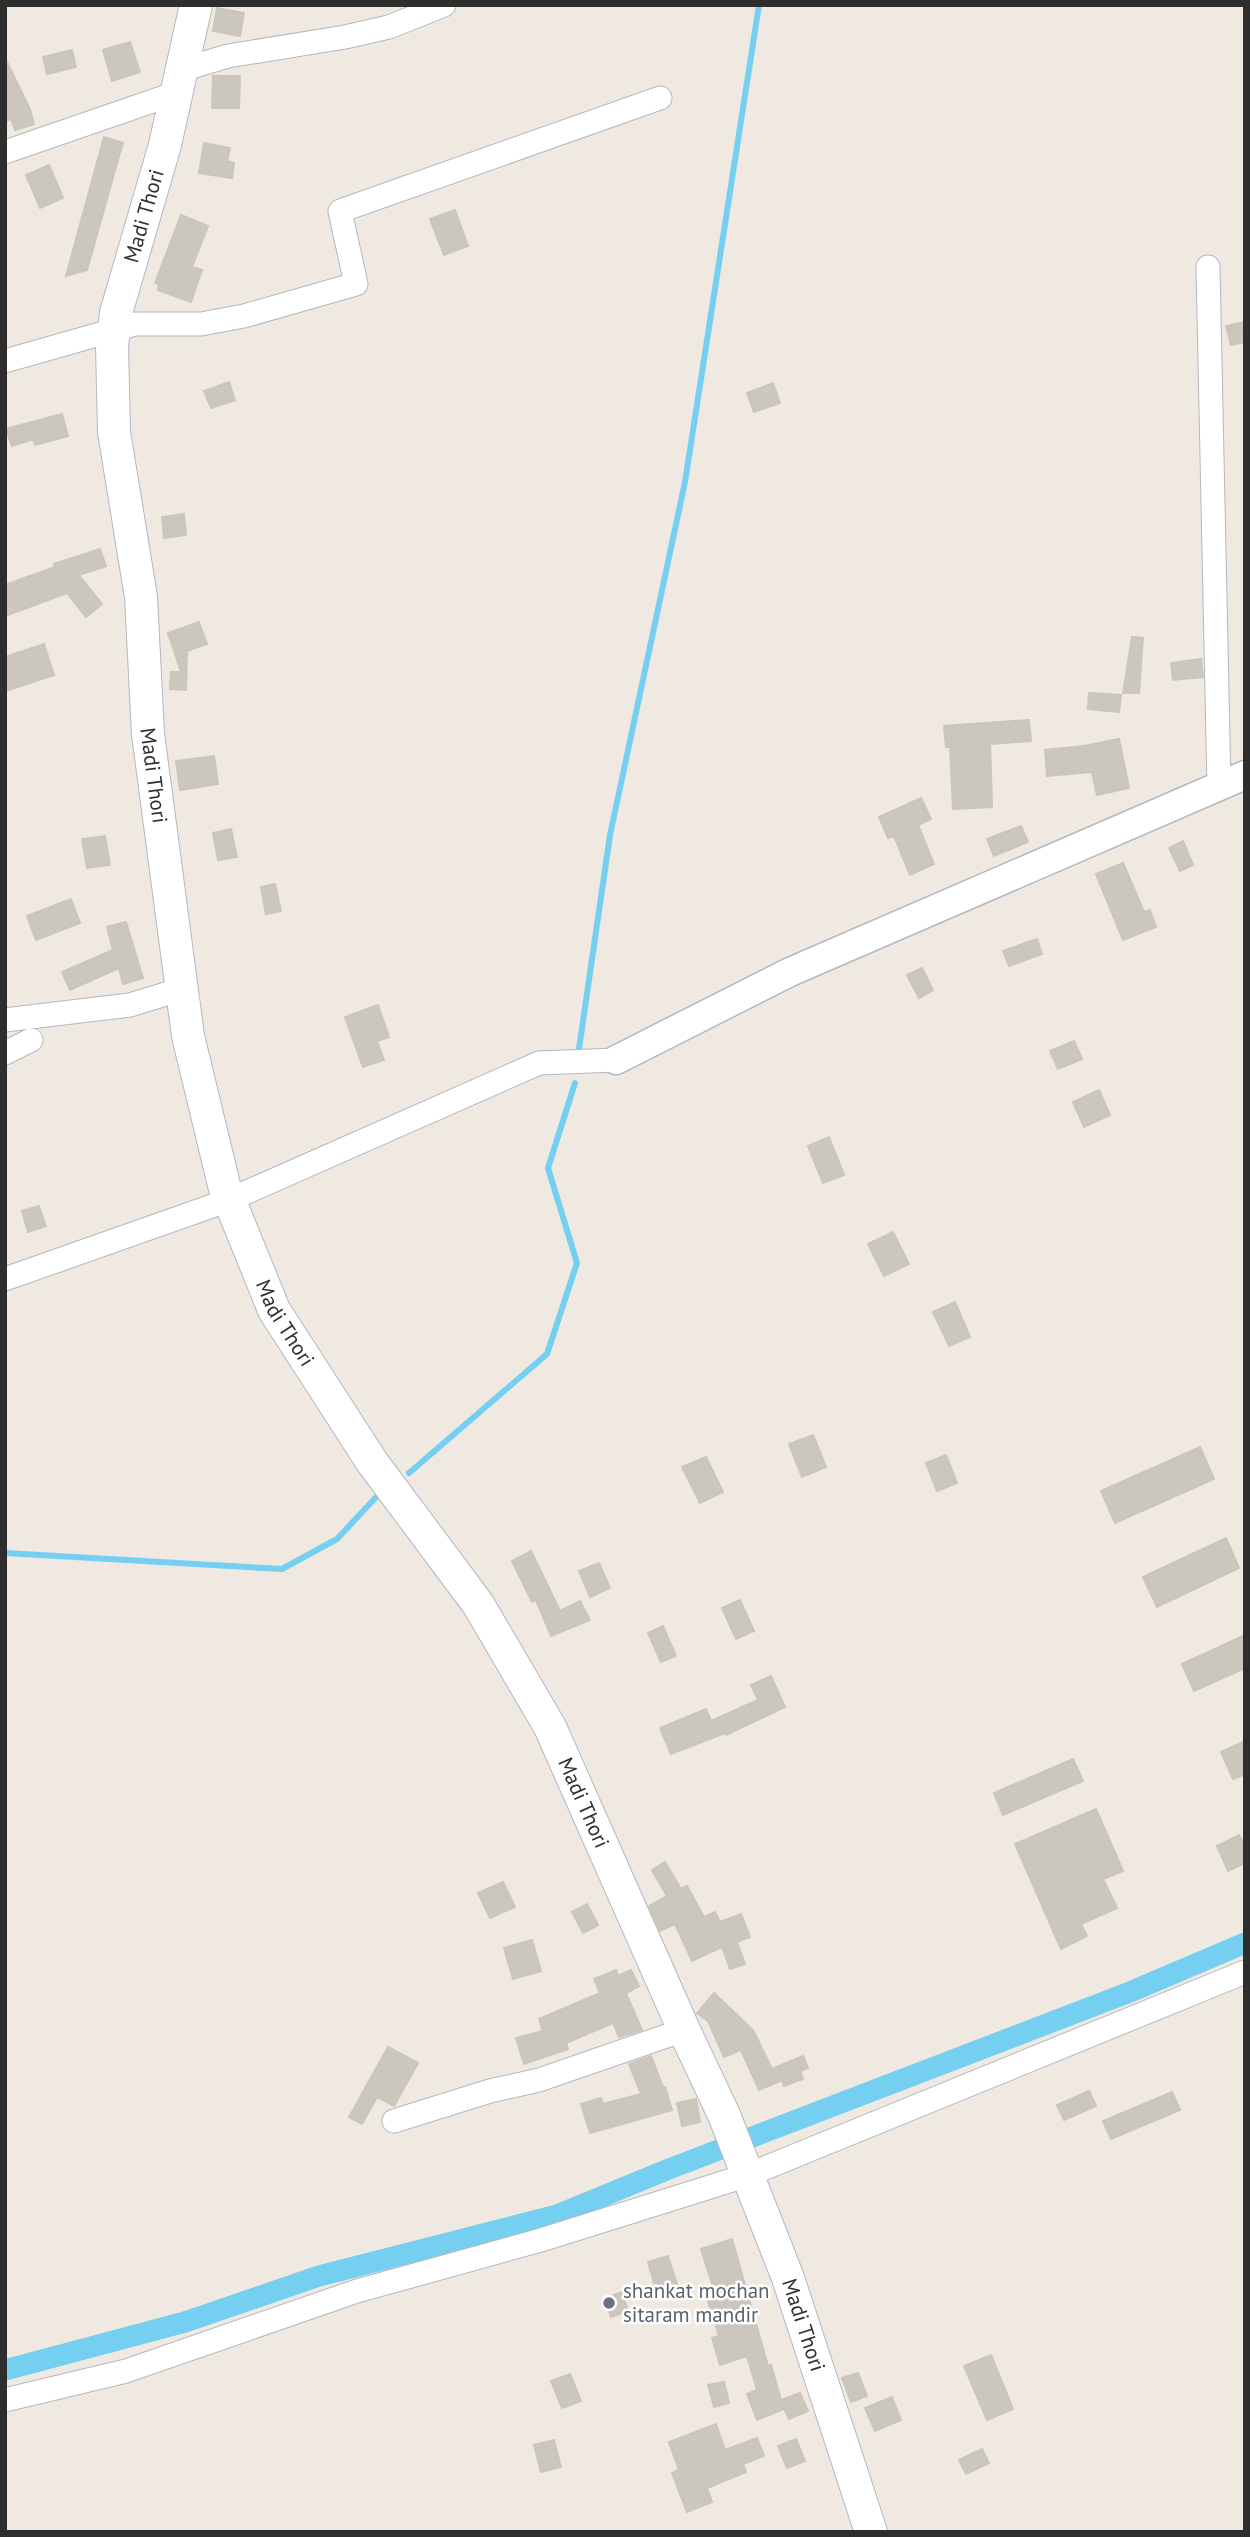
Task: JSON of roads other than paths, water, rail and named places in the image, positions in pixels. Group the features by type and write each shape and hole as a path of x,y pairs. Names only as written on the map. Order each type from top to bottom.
{"main road":[{"name":"Madi Thori","path":"196,5 165,145 116,313 112,346 114,432 141,597 148,734 188,1036 229,1200 274,1310 372,1462 478,1604 550,1727 726,2121 788,2278 872,2532"}],"street":[{"path":"5,152 178,81 228,56 389,27 444,5"},
{"path":"5,361 135,324 201,324 244,316 356,284 340,211 660,98"},
{"path":"1208,267 1219,787"},
{"path":"5,1279 229,1200 539,1063 616,1059 790,972 1245,775"},
{"path":"5,1020 130,1005 182,989"},
{"path":"5,1053 31,1040"},
{"path":"5,2400 126,2371 357,2291 541,2240 744,2167 1245,1972"},
{"path":"394,2121 490,2091 539,2080 684,2030"}],"waterway":[{"path":"579,1049 610,835 685,482 759,5"},
{"path":"409,1473 547,1354 577,1263 548,1168 575,1083"},
{"path":"5,1553 282,1569 337,1539 378,1495"},
{"path":"5,2370 185,2322 319,2276 557,2215 669,2169 1130,1992 1245,1943"}],"place":[{"name":"shankat mochan sitaram mandir","path":"609,2303"}]}
